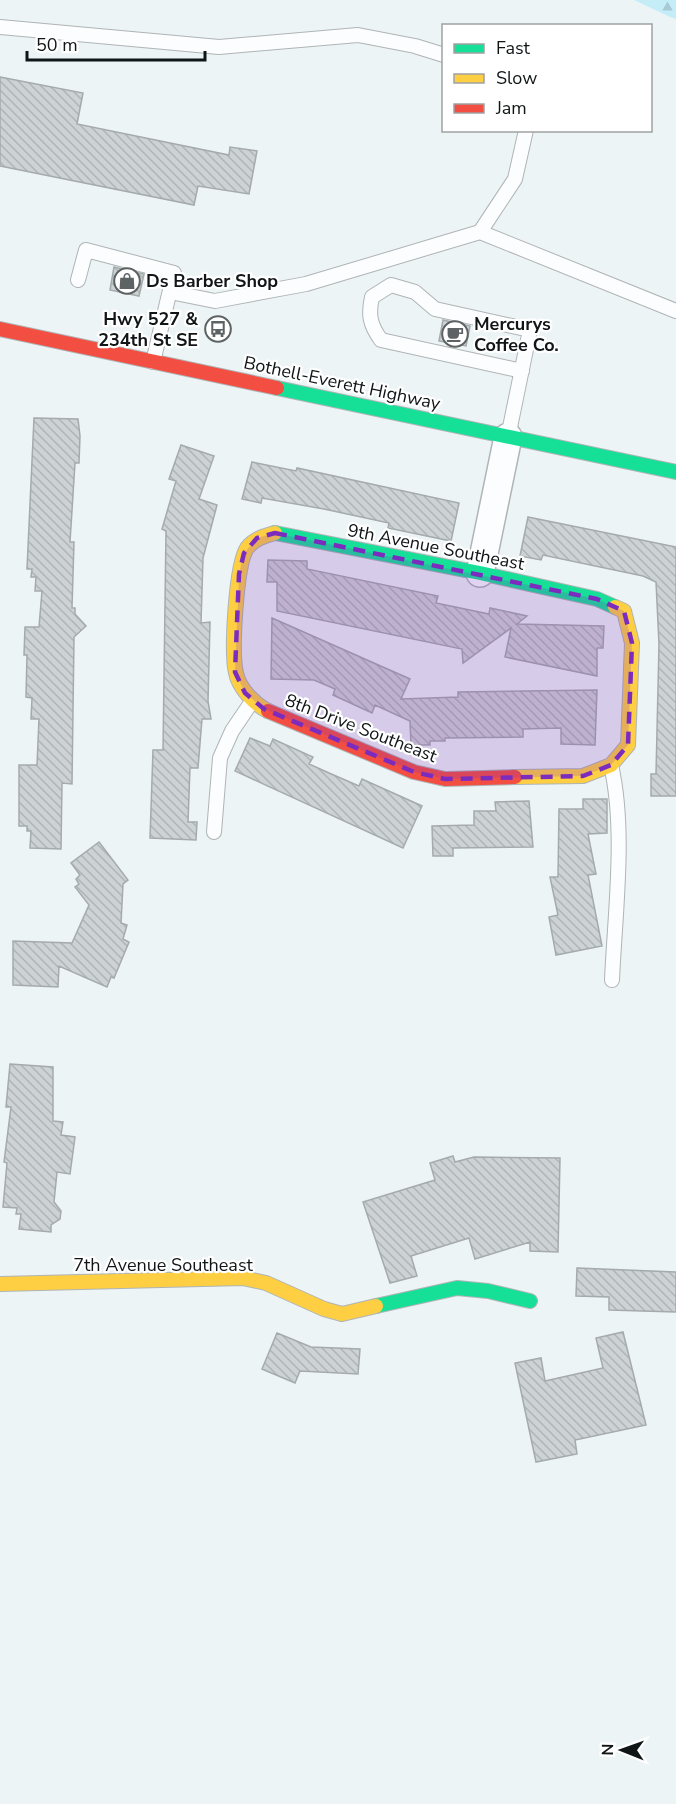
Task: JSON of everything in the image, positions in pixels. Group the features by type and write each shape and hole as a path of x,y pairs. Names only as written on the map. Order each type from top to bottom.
{"street":[{"name":"Bothell-Everett Highway","path":"0,329 676,472"},
{"path":"480,573 508,437"},
{"name":"9th Avenue Southeast","path":"249,697 235,672 238,574 244,552 257,538 275,533 480,573 597,599 624,612 632,643 628,745 611,765"},
{"name":"8th Drive Southeast","path":"249,697 264,709 414,772 445,779 584,776 611,765"},
{"name":"7th Avenue Southeast","path":"0,1284 243,1278 266,1283 324,1310 342,1314 446,1288 486,1289 530,1301"}],"lane":[{"path":"0,27 219,47 358,35 415,45 442,54"},
{"path":"480,232 515,179 526,132"},
{"path":"170,292 215,301 306,284 480,232 676,310"},
{"path":"78,280 86,250 174,273 153,362"},
{"path":"508,437 522,371 530,330 435,309 416,292 404,287 391,285 372,297 369,311 371,327 381,340 522,371"},
{"path":"214,832 220,758 249,697"},
{"path":"611,765 616,787 618,822 612,980"}],"highlighted area":[{"path":"275,533 597,599 624,611 632,643 628,745 611,765 583,776 445,779 414,772 264,709 245,693 235,672 239,574 244,553 257,538"}],"green space":[{"path":"634,0 676,0 676,19 670,17"}],"building":[{"path":"0,77 83,93 77,124 229,155 230,147 257,151 249,194 198,186 194,205 0,166"},
{"name":"Ds Barber Shop","path":"114,267 144,274 139,296 110,290"},
{"path":"443,320 470,326 466,346 439,341"},
{"path":"34,418 78,419 80,436 79,463 75,463 70,542 74,542 72,608 75,608 75,614 86,626 74,637 72,784 62,783 61,849 30,848 31,831 27,831 27,826 19,826 19,765 37,765 39,719 31,719 32,698 26,697 27,655 24,655 25,627 39,627 42,591 35,591 36,577 31,577 32,569 27,569"},
{"path":"181,445 214,456 199,499 217,505 203,558 201,623 210,622 208,701 211,719 202,719 198,768 190,768 188,822 197,822 196,840 150,838 153,750 163,750 166,531 162,529 176,481 169,479"},
{"path":"252,462 296,471 297,468 459,503 451,541 388,528 389,523 324,509 262,498 261,503 242,499"},
{"path":"528,517 676,547 676,796 651,796 651,774 656,774 659,644 656,582 643,576 543,555 541,560 520,556"},
{"path":"268,560 307,561 307,569 438,596 436,603 489,614 490,608 527,616 517,624 604,626 603,648 597,648 597,676 505,657 511,628 463,663 462,649 277,611 277,582 267,582"},
{"path":"272,618 410,679 401,699 458,697 458,692 597,690 595,745 561,744 561,728 523,729 523,737 445,738 445,741 430,741 430,745 411,745 410,721 375,705 372,713 333,695 335,689 314,680 271,679"},
{"path":"250,738 270,746 273,739 313,757 309,764 329,773 359,786 362,779 422,806 403,848 235,771"},
{"path":"583,799 607,799 607,833 588,834 596,874 588,875 602,946 556,955 549,917 558,915 550,877 558,877 559,809 583,809"},
{"path":"529,801 533,847 453,848 453,856 433,856 432,826 474,825 474,811 496,811 495,802"},
{"path":"99,842 128,880 123,884 121,923 127,925 123,939 129,942 114,978 111,977 107,987 59,966 58,987 13,985 13,941 72,943 89,905 75,887 79,884 76,879 80,875 71,863"},
{"path":"10,1064 53,1067 53,1121 63,1122 61,1135 75,1137 70,1174 57,1172 54,1202 61,1211 60,1219 51,1225 51,1232 19,1229 21,1214 16,1214 17,1208 3,1207 7,1163 4,1162 11,1107 6,1107"},
{"path":"453,1156 455,1162 474,1157 560,1158 558,1252 530,1251 530,1242 475,1259 469,1238 411,1256 417,1276 390,1283 363,1202 435,1180 430,1163"},
{"path":"577,1268 676,1272 676,1312 609,1310 609,1297 576,1296"},
{"path":"623,1332 646,1425 575,1440 577,1454 536,1462 515,1363 541,1358 545,1381 603,1368 596,1338"},
{"path":"277,1333 311,1347 360,1349 358,1374 300,1371 295,1383 262,1369"}],"traffic: fast":[{"path":"277,388 676,472"},
{"path":"275,533 480,573 597,599 615,607"},
{"path":"376,1306 457,1288 488,1291 530,1301"}],"traffic: slow":[{"path":"268,711 248,695 240,684 236,673 234,629 237,589 243,557 247,548 256,540 275,533"},
{"path":"515,777 583,776 611,765 628,745 632,643 624,611 615,607"},
{"path":"0,1284 243,1278 266,1283 324,1309 342,1314 376,1306"}],"traffic: jam":[{"path":"0,329 277,388"},
{"path":"268,711 414,772 445,779 515,777"}],"place":[{"name":"Ds Barber Shop","path":"127,281"},
{"name":"Hwy 527 & 234th St SE","path":"218,329"},
{"name":"Mercurys Coffee Co.","path":"455,334"}]}
